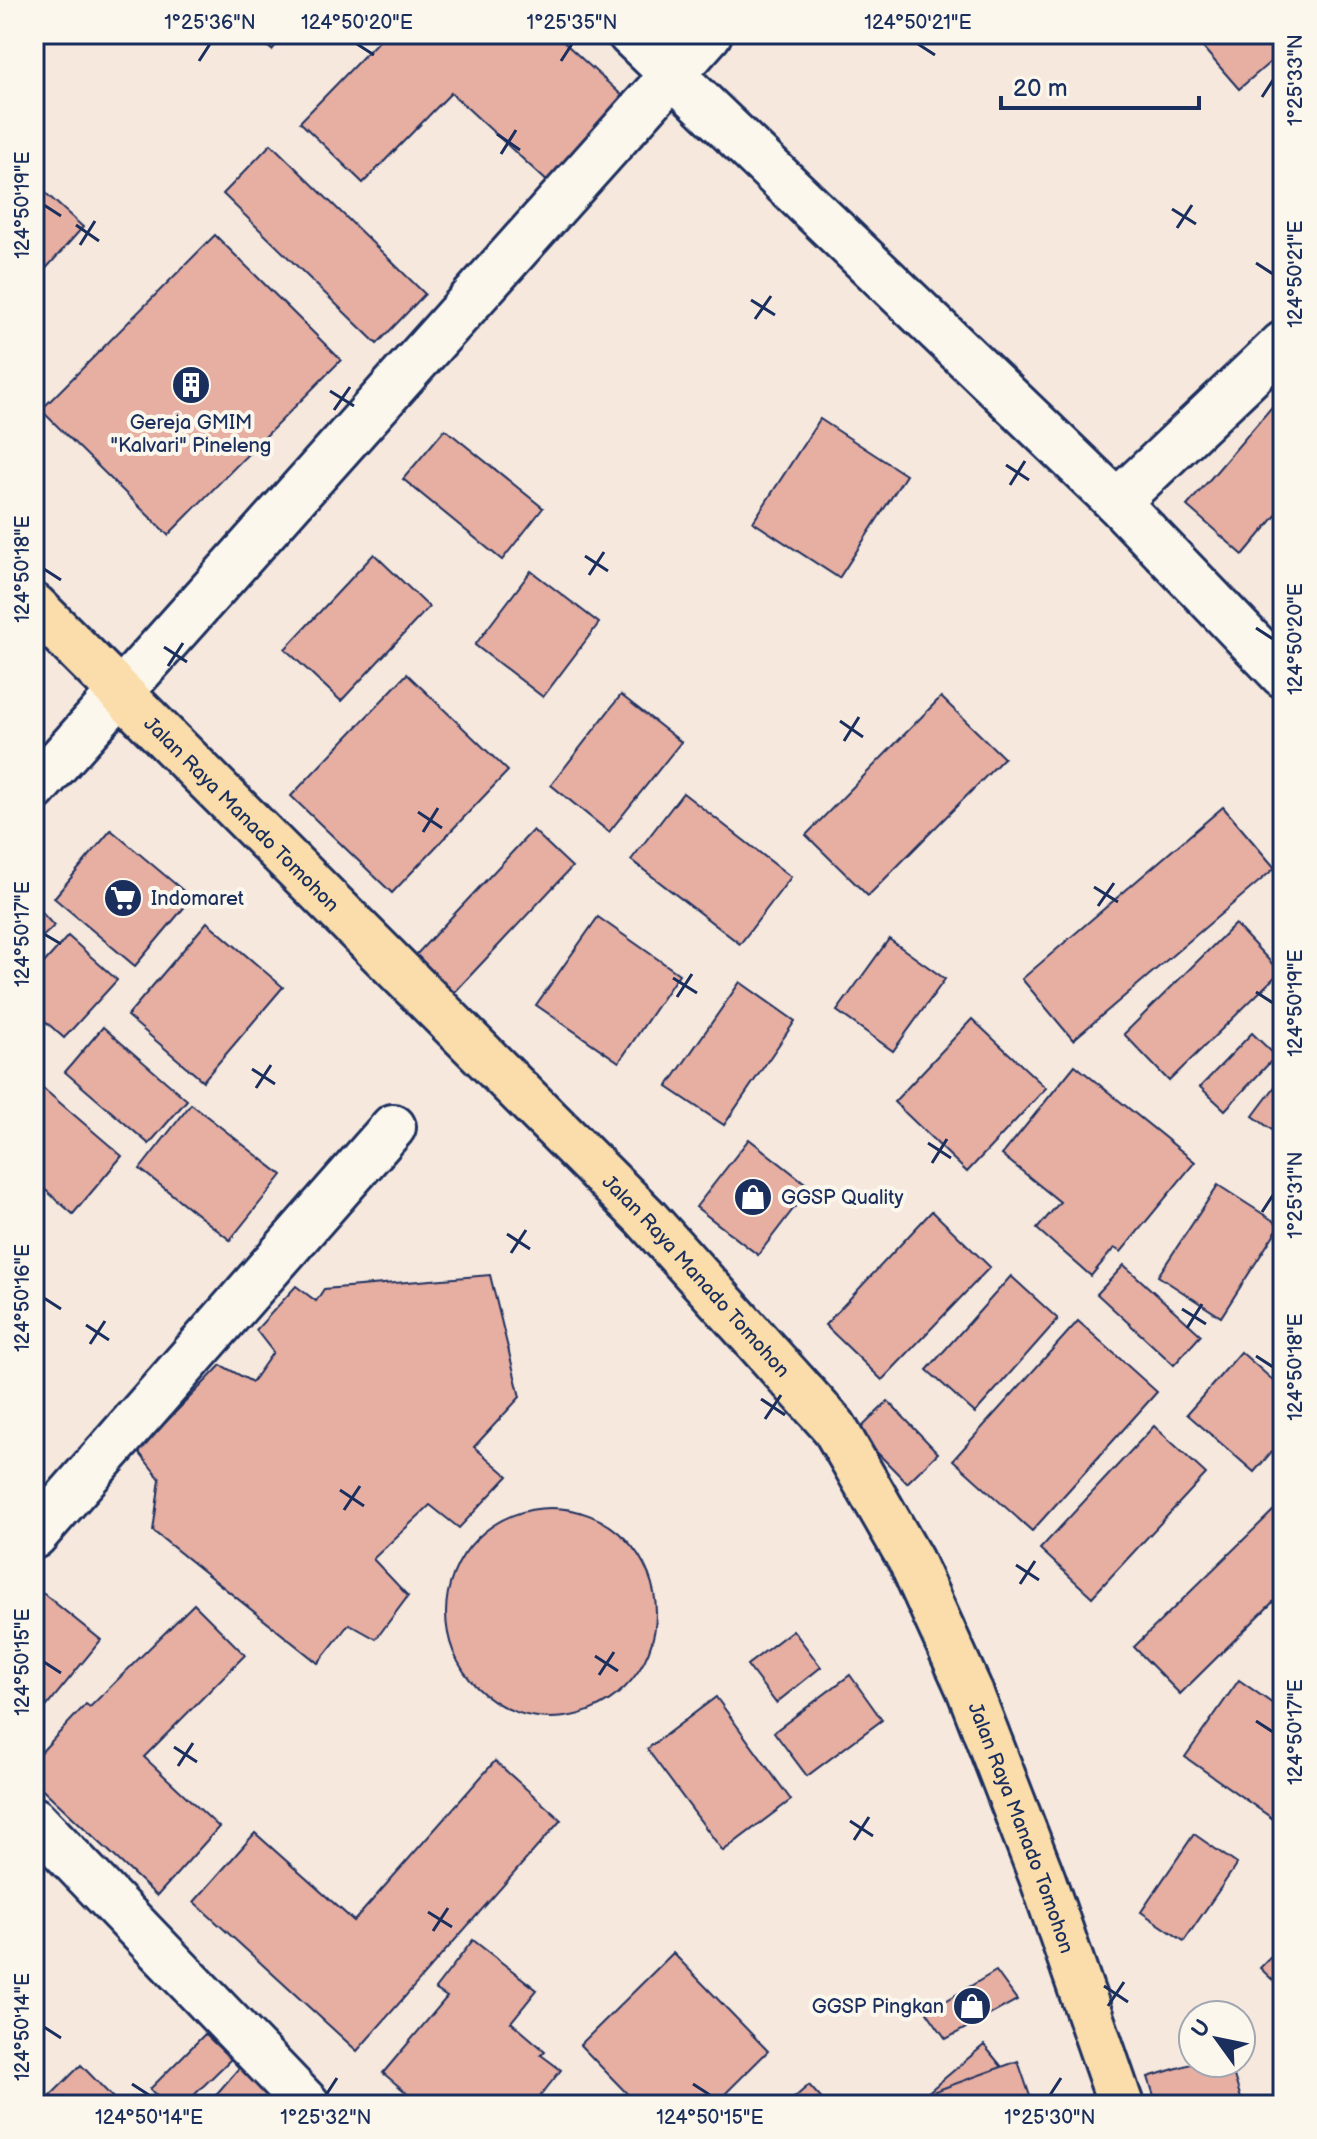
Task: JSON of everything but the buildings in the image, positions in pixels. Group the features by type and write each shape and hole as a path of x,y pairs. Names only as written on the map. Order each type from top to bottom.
{"highway":[{"name":"Jalan Raya Manado Tomohon","path":"34,606 645,1217 834,1427 911,1561 969,1689 1043,1880 1121,2105"}],"street":[{"path":"630,34 1117,502 1283,675"},
{"path":"34,789 709,34"},
{"path":"1117,502 1283,344"},
{"path":"34,1536 393,1127"},
{"path":"34,1820 308,2105"}],"place":[{"name":"Gereja GMIM \"Kalvari\" Pineleng","path":"191,385"},
{"name":"Indomaret","path":"123,898"},
{"name":"GGSP Quality","path":"753,1197"},
{"name":"GGSP Pingkan","path":"972,2006"}]}
